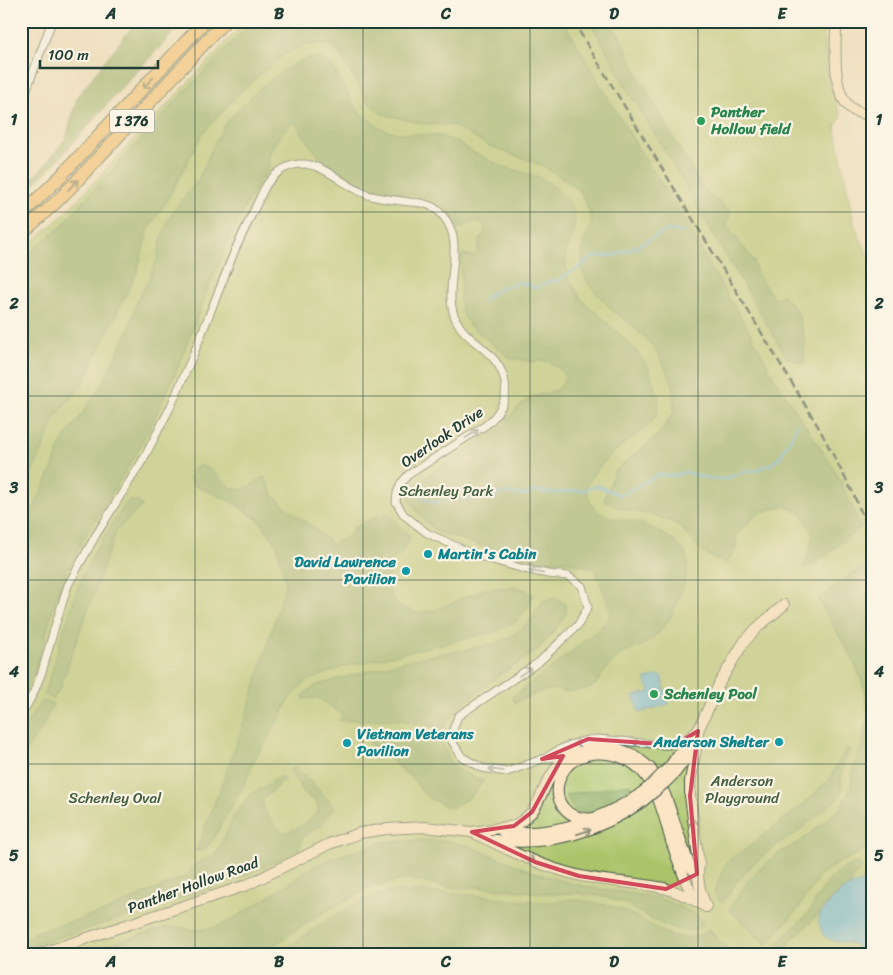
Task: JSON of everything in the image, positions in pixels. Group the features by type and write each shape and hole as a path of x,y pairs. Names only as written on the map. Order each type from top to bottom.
{"highway":[{"name":"I 376","path":"21,215 61,176 205,21"},
{"name":"I 376","path":"21,234 72,186 225,21"}],"main road":[{"path":"835,21 836,72 840,94 853,110 859,113 872,114"},
{"path":"487,834 505,841 528,842 546,840 585,832 624,814 640,799 653,782 672,770 695,736 720,682 744,642 758,627 784,605"},
{"path":"487,834 535,862 554,869 579,876 666,889 706,907 698,884 697,874 699,865 690,796 695,736"},
{"path":"487,834 514,826 532,812 538,804 548,781 567,755 586,748 606,747 634,755 650,768 661,785 690,868 697,874"},
{"path":"596,818 586,819 576,816 563,805 558,796 557,787 562,772 573,761 590,755 618,757 634,764 646,776 655,790 685,879 695,901"},
{"path":"487,834 549,831 596,818 640,799"},
{"name":"Panther Hollow Road","path":"39,954 247,885 329,844 360,833 424,827 487,834"},
{"path":"666,889 697,874"}],"street":[{"path":"21,105 52,21"},
{"name":"Overlook Drive","path":"21,716 42,672 68,586 96,535 144,458 170,408 248,221 269,180 281,170 294,165 311,164 322,168 356,190 389,199 423,203 432,206 444,217 448,223 454,247 451,303 454,315 459,327 488,352 502,370 505,396 500,411 486,425 408,475 401,483 396,502 404,516 427,533 475,555 524,569 568,576 582,586 588,607 578,625 539,662 458,716 450,738 462,757 482,768 507,772 542,759 569,745 588,740 598,739 666,745 681,743 695,736"},
{"name":"Overlook Drive","path":"542,759 567,755"}],"highlighted area":[{"path":"698,731 690,796 697,874 666,889 579,876 535,862 472,832 514,826 532,812 563,756 542,759 588,739 675,745"}],"green space":[{"path":"137,21 184,21 55,163 21,196 21,177 27,183 45,165 66,138 77,98"},
{"name":"Schenley Park","path":"246,21 822,21 828,76 841,118 835,126 854,224 872,264 872,954 21,954 21,252 64,214"},
{"path":"253,21 563,21 638,148 684,218 775,379 836,472 861,527 815,564 803,567 813,534 801,513 784,506 760,512 736,535 736,549 726,564 704,553 677,524 653,515 619,508 604,500 615,471 659,434 674,412 672,380 654,347 632,325 614,312 588,283 583,272 582,248 592,222 586,202 580,191 541,165 489,146 452,125 425,124 382,114 368,102 341,55 328,44 306,44 284,54 240,92 202,134 170,195 148,230 137,272 82,385 56,415 39,458 21,494 21,259 61,227 151,128"},
{"path":"589,21 609,21 620,36 642,83 702,188 730,211 727,226 754,261 756,273 774,299 783,295 797,311 805,339 804,364 787,358 665,150 628,91"},
{"path":"308,58 322,59 330,63 361,114 382,129 397,133 440,136 458,142 469,150 501,166 536,176 551,184 571,205 575,221 572,240 566,251 566,266 570,281 582,300 635,349 648,367 659,399 657,415 646,428 612,453 595,472 586,487 593,506 600,513 650,528 665,535 683,550 688,564 687,573 669,620 646,643 618,657 593,686 563,692 558,689 541,691 515,703 512,697 558,663 608,621 611,610 595,569 566,561 541,561 502,552 438,532 423,519 413,505 406,490 492,433 530,398 556,390 563,383 565,377 560,369 547,361 533,362 510,358 470,326 462,314 460,299 462,254 473,256 478,252 479,243 485,228 481,222 474,221 462,228 458,228 444,207 437,201 380,190 351,179 326,164 293,121 272,147 269,169 261,178 237,222 210,283 176,372 150,427 71,563 55,601 34,673 21,699 21,534 50,474 63,440 102,384 130,327 137,302 157,260 161,240 169,218 198,180 215,142 227,121 260,88 289,67"},
{"path":"200,465 212,471 228,486 236,489 247,488 264,477 275,498 319,532 332,545 351,535 354,528 378,515 387,513 410,538 402,553 388,563 391,597 400,607 416,613 435,610 484,589 513,587 524,589 533,594 530,604 517,621 497,631 343,667 306,681 289,699 213,839 205,850 196,851 248,710 286,583 277,545 260,521 233,502 194,485 189,477 194,468"},
{"path":"133,500 143,505 116,532 60,689 53,699 44,694 80,582 95,551 111,525 128,501"},
{"path":"872,562 872,844 820,875 798,909 766,945 729,910 748,881 765,864 779,853 801,841 841,808 851,787 853,769 862,746 868,718 865,693 862,681 850,654 818,599 850,575"},
{"path":"556,598 565,604 566,614 539,649 490,682 457,710 442,729 398,720 340,720 342,714 318,698 303,699 305,693 317,685 400,662 493,644 518,632 534,616 543,601"},
{"path":"42,700 53,704 40,731 21,754 21,732"},
{"path":"395,729 418,733 435,739 442,745 453,765 467,775 484,780 471,796 451,808 428,798 414,779 399,768 384,752 371,746 369,740 381,732"},
{"path":"848,748 849,751 842,768 841,792 837,799 793,835 754,863 722,903 714,893 725,865 811,798 829,780"},
{"path":"291,768 298,769 335,807 322,824 303,837 299,849 264,867 224,884 21,949 21,941 39,931 104,912 186,876 195,864 218,852 234,816 249,796 280,777 283,781 263,799 264,809 269,818 284,833 303,825 319,811 316,802 307,796 290,772"},
{"path":"629,784 636,791 606,809 597,812 581,813 574,809 566,795"},
{"path":"449,841 472,847 536,873 570,883 660,898 691,912 703,921 700,927 694,930 680,930 666,926 624,903 601,896 482,887 451,888 409,879 372,887 352,897 324,912 260,954 77,954 160,929 175,927 193,930 210,929 226,923 309,869 336,857 382,842"},
{"path":"856,863 862,866 852,880 852,884 831,899 812,921 790,941 786,949 779,949 777,944 812,908 828,882 837,873"},
{"path":"410,891 485,896 508,900 551,902 575,899 611,906 629,913 668,934 680,937 703,934 710,929 718,940 733,954 278,954 344,910 358,903 386,893"}],"water":[{"name":"Schenley Pool","path":"661,675 669,704 639,713 633,696 650,692 645,679"},
{"path":"872,878 872,938 861,948 858,948 854,944 834,941 822,934 819,915 832,900 843,890"}],"waterway":[{"path":"483,300 499,289 520,282 536,288 551,280 556,282 579,268 592,257 615,255 636,247 667,230 684,232"},
{"path":"420,497 434,503 449,500 480,499 502,493 525,495 534,491 554,493 584,490 598,486 620,495 659,474 674,476 685,472 706,478 725,479 769,466 780,457 798,424"},
{"path":"849,954 858,948"},
{"path":"867,954 872,949"}],"railway":[{"path":"573,21 819,428 852,491 872,537"}],"place":[{"name":"Panther Hollow field","path":"701,121"},
{"name":"Martin's Cabin","path":"428,554"},
{"name":"David Lawrence Pavilion","path":"406,571"},
{"name":"Schenley Pool","path":"654,694"},
{"name":"Anderson Shelter","path":"779,742"},
{"name":"Vietnam Veterans Pavilion","path":"347,743"}],"park label":[{"name":"Anderson Playground","path":"742,790"},
{"name":"Schenley Oval","path":"115,798"}]}
